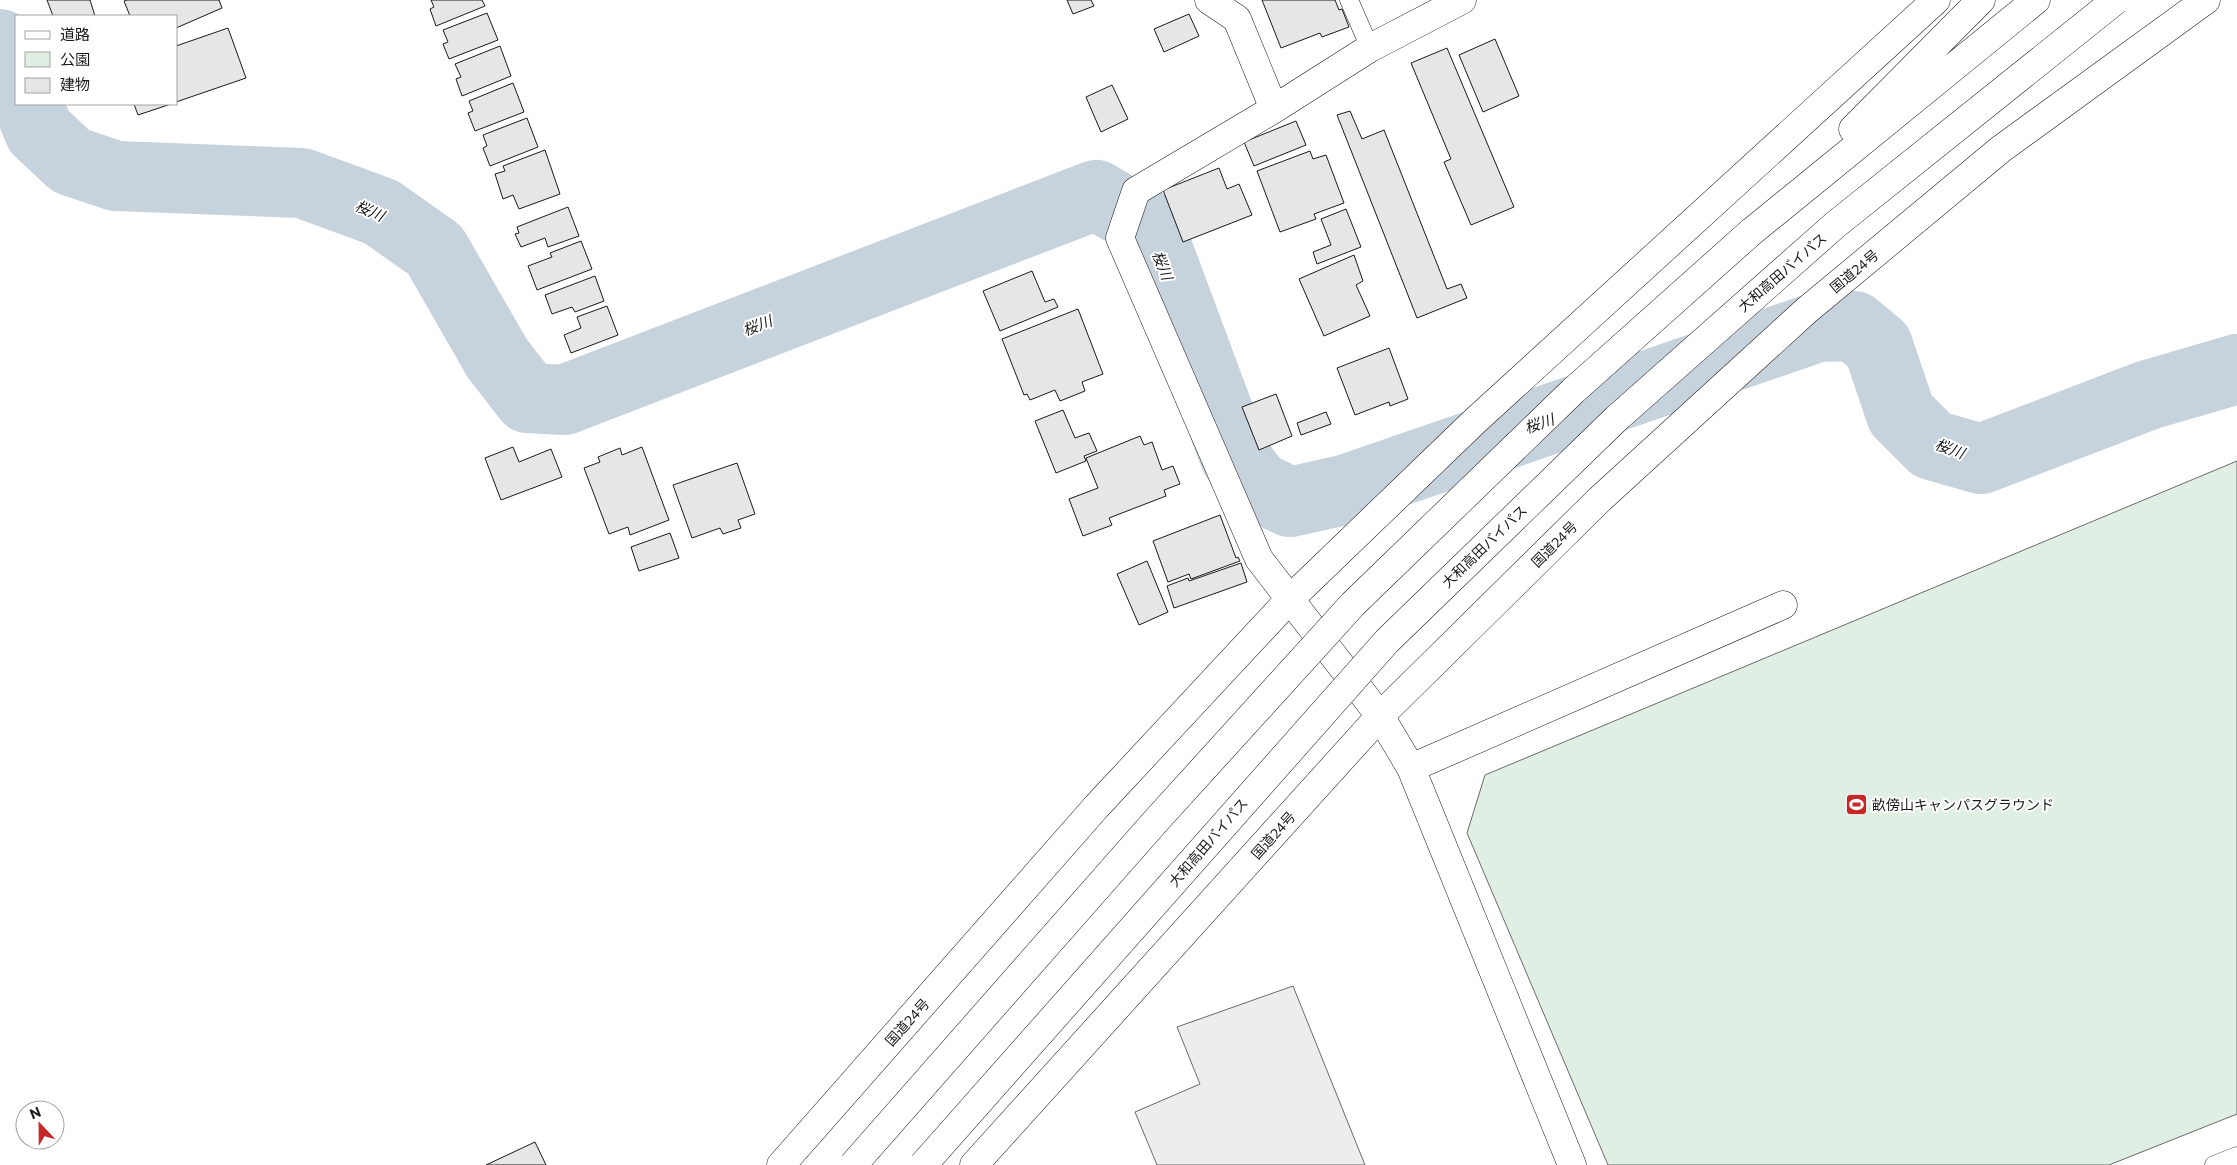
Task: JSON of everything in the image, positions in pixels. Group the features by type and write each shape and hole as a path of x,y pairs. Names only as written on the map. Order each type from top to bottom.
{"main road":[{"path":"1209,0 1237,19 1274,109"},
{"path":"1462,0 1370,48 1274,109 1136,191 1120,238 1259,559 1380,716 1411,768 1572,1165"},
{"name":"国道24号","path":"781,1165 1097,806 1290,599 1483,413 1936,0"},
{"path":"1750,233 1981,0"},
{"path":"853,1165 1147,831 1353,604 1573,390 1750,233 2036,0"},
{"name":"大和高田バイパス","path":"923,1165 1386,641 1617,418 1835,225 2116,0"},
{"name":"国道24号","path":"974,1165 1380,716 1600,499 1807,310 2001,149 2206,0"},
{"path":"1411,768 1783,605"}],"lane":[{"path":"1349,0 1370,48"},
{"path":"2214,1165 2237,1156"}],"green space":[{"name":"畝傍山キャンパスグラウンド","path":"2237,461 2237,1114 2109,1165 1608,1165 1467,833 1485,775"}],"shaded area":[{"path":"1293,986 1365,1165 1157,1165 1135,1112 1200,1084 1177,1027"}],"building":[{"path":"47,0 90,0 95,15 53,15"},
{"path":"219,0 222,8 178,27 178,15 130,15 124,1"},
{"path":"431,0 482,0 485,6 436,26 430,9 434,7"},
{"path":"1067,0 1091,0 1094,6 1073,14"},
{"path":"1262,0 1335,0 1339,10 1342,9 1349,27 1322,37 1320,33 1281,48"},
{"path":"487,13 498,40 449,59 443,44 448,42 443,30"},
{"path":"1189,14 1199,36 1164,52 1154,29"},
{"path":"228,28 246,78 178,101 178,45"},
{"path":"1495,39 1519,96 1483,112 1459,55"},
{"path":"500,46 511,76 462,96 456,79 461,77 455,64"},
{"path":"1447,48 1514,207 1471,225 1444,162 1451,159 1411,63"},
{"path":"513,83 524,112 475,131 468,113 473,111 469,101"},
{"path":"1112,85 1128,119 1101,132 1086,97"},
{"path":"134,105 168,105 138,115"},
{"path":"1350,111 1362,139 1384,130 1447,289 1461,284 1467,298 1417,318 1337,115"},
{"path":"527,118 538,147 490,166 483,148 487,146 483,135"},
{"path":"1296,121 1306,145 1254,166 1244,142"},
{"path":"545,150 560,194 519,209 513,195 503,199 495,174 505,171 503,166"},
{"path":"1310,151 1313,159 1326,155 1344,203 1314,214 1316,219 1280,232 1257,171"},
{"path":"1219,168 1227,189 1239,184 1252,215 1183,242 1163,190"},
{"path":"568,207 579,236 548,247 545,238 521,247 515,234 519,233 517,227"},
{"path":"1346,209 1361,247 1317,264 1313,252 1331,245 1321,219"},
{"path":"581,241 592,269 537,290 528,266 552,257 550,253"},
{"path":"1354,255 1363,281 1356,285 1370,316 1324,336 1299,279"},
{"path":"1032,271 1045,302 1054,299 1058,307 1000,331 983,291"},
{"path":"595,276 604,301 575,312 572,307 552,314 545,295"},
{"path":"607,306 618,335 571,353 564,335 581,328 577,317"},
{"path":"1078,309 1103,374 1082,382 1085,391 1060,401 1055,390 1030,400 1027,394 1024,395 1002,339"},
{"path":"1389,348 1408,399 1390,406 1389,402 1355,415 1337,368"},
{"path":"1276,394 1292,436 1259,450 1242,407"},
{"path":"1063,410 1075,438 1089,433 1097,451 1084,456 1086,461 1056,473 1035,421"},
{"path":"1326,412 1331,424 1301,435 1297,423"},
{"path":"1140,436 1144,445 1152,442 1162,470 1173,466 1180,484 1164,490 1166,496 1109,518 1112,525 1083,536 1069,499 1098,488 1086,458"},
{"path":"513,447 519,462 551,449 562,477 501,500 485,458"},
{"path":"642,447 669,520 630,535 628,527 609,534 584,468 600,462 598,457 620,448 622,455"},
{"path":"737,463 755,514 738,520 741,528 723,534 720,528 692,538 673,485"},
{"path":"1220,515 1236,558 1238,557 1240,561 1191,579 1189,574 1168,582 1153,541"},
{"path":"670,533 679,558 639,571 631,547"},
{"path":"1147,561 1168,612 1139,625 1117,574"},
{"path":"1241,563 1247,582 1174,608 1167,586 1188,578 1189,581"},
{"path":"535,1142 546,1165 486,1165"}],"waterway":[{"name":"桜川","path":"0,44 15,73"},
{"name":"桜川","path":"28,105 39,131 71,161 116,176 302,183 381,212 435,250 497,358 528,398 564,400 1096,195 1149,226 1235,457 1257,486 1290,502 1344,490 1818,327 1854,326 1878,346 1901,414 1932,445 1981,459 2148,395 2237,369"}],"place":[{"name":"畝傍山キャンパスグラウンド","path":"1856,804"}]}
